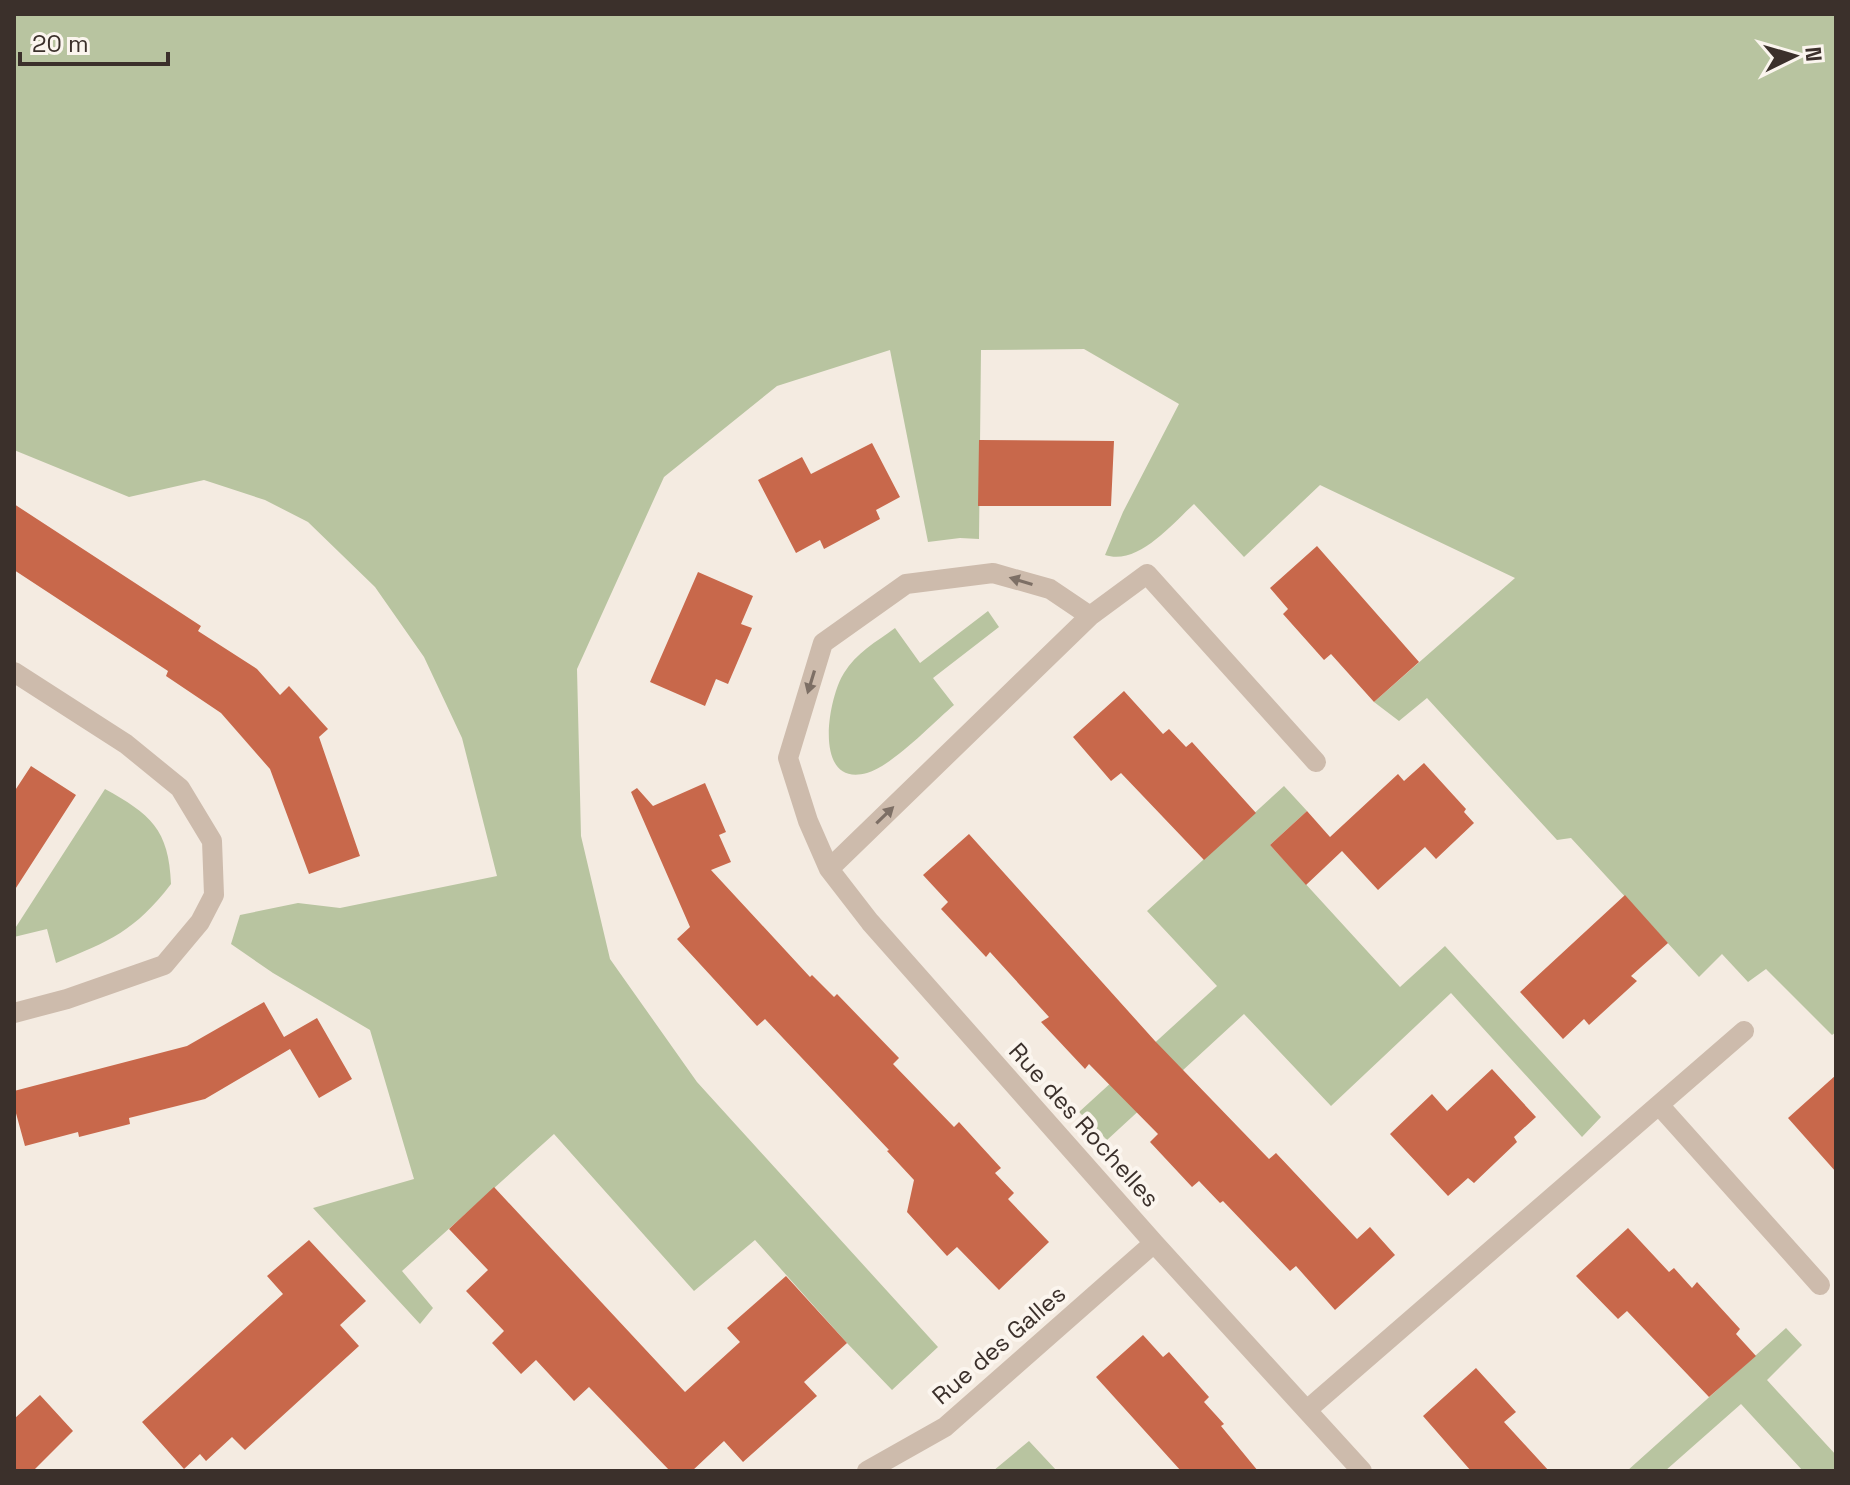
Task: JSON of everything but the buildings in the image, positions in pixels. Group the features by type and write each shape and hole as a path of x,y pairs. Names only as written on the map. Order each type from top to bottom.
{"street":[{"name":"Rue des Rochelles","path":"1090,616 1050,589 993,573 906,584 823,643 788,758 808,821 829,869 870,922 1154,1243 1362,1471"},
{"path":"829,869 1090,616 1147,574 1316,762"},
{"path":"14,672 126,744 180,788 212,841 214,895 200,922 164,965 67,999 14,1013"},
{"path":"1307,1410 1744,1031"},
{"path":"1659,1105 1820,1285"},
{"name":"Rue des Galles","path":"867,1471 945,1427 1154,1243"}],"green space":[{"path":"14,14 1836,16 1836,1032 1832,1035 1766,969 1748,982 1722,954 1699,977 1571,838 1557,840 1427,698 1399,721 1374,702 1515,578 1320,485 1244,557 1194,504 1142,549 1117,557 1105,555 1123,512 1179,404 1084,349 981,350 979,539 928,542 890,350 777,386 664,477 577,669 581,836 610,959 697,1082 938,1347 892,1390 755,1240 694,1291 554,1134 402,1271 433,1308 420,1324 313,1208 414,1179 370,1030 273,973 231,944 240,915 298,903 340,908 497,876 462,738 424,657 375,587 308,522 265,500 204,480 129,497 14,450"},
{"path":"988,611 999,627 933,678 954,705 877,769 850,774 838,767 831,755 830,720 838,685 854,660 895,628 920,663"},
{"path":"1284,786 1307,811 1270,845 1400,987 1445,946 1601,1117 1582,1137 1451,993 1331,1106 1244,1014 1107,1140 1079,1112 1217,986 1147,911"},
{"path":"105,789 134,807 154,825 166,849 171,884 145,913 120,933 56,963 47,929 14,937 14,930"},
{"path":"1786,1328 1802,1345 1767,1380 1836,1455 1836,1471 1803,1471 1741,1404 1665,1471 1627,1471"},
{"path":"1029,1441 1057,1471 993,1471"}]}
